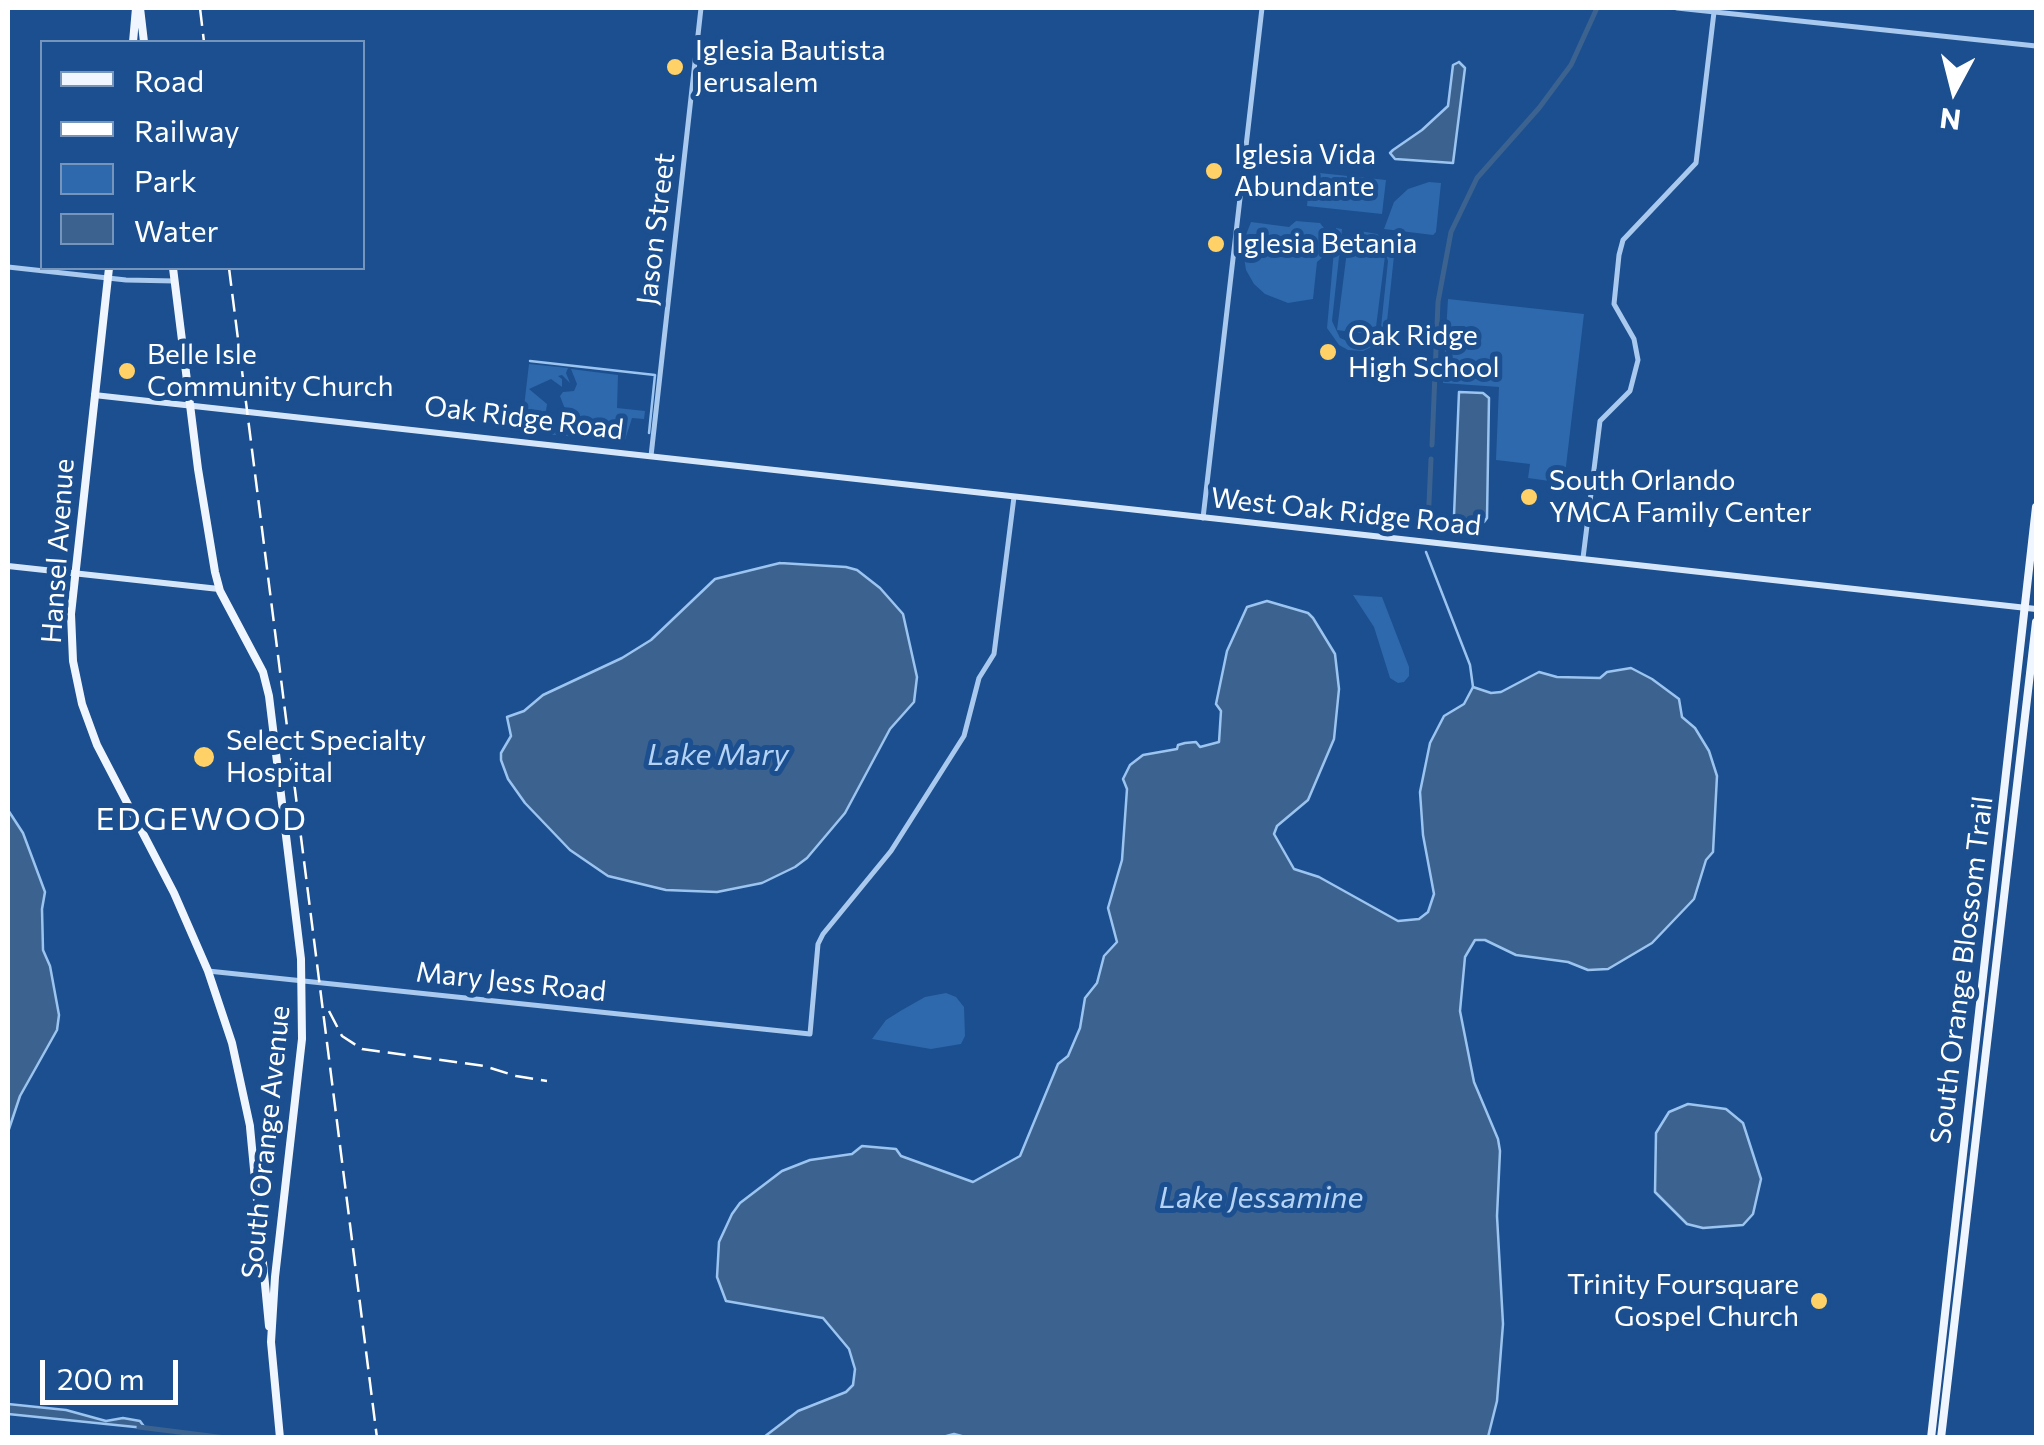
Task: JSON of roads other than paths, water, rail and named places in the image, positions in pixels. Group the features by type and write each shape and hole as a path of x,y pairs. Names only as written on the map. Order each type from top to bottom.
{"main road":[{"path":"133,40 138,8"},
{"path":"138,8 144,40"},
{"name":"South Orange Avenue","path":"174,270 207,532 220,589 268,688 303,982 302,1039 271,1342 280,1438"},
{"name":"Hansel Avenue","path":"108,273 72,644 85,714 103,758 182,908 232,1043 250,1126 263,1294 271,1342"},
{"name":"Oak Ridge Road","path":"94,394 650,456"},
{"name":"West Oak Ridge Road","path":"650,456 2036,609"},
{"name":"South Orange Blossom Trail","path":"1931,1438 2036,507"},
{"path":"8,566 220,589"},
{"name":"South Orange Blossom Trail","path":"1941,1438 2036,622"},
{"path":"1978,1030 1986,1041"},
{"path":"1956,1217 1964,1232"},
{"path":"1954,1240 1962,1254"}],"street":[{"name":"Jason Street","path":"650,456 701,8"},
{"path":"1203,518 1262,8"},
{"path":"1677,8 2036,46"},
{"path":"1582,561 1600,420 1630,391 1636,372 1638,348 1614,304 1618,255 1623,240 1696,163 1714,12"},
{"path":"8,267 40,269"},
{"path":"58,270 175,282"},
{"name":"Mary Jess Road","path":"208,972 810,1034 818,944 823,934 891,851 964,736 976,687 994,654 1014,497"}],"water":[{"path":"1459,62 1465,68 1453,163 1395,159 1390,153 1448,106 1453,65"},
{"path":"1459,392 1483,393 1489,398 1484,522 1454,516"},
{"name":"Lake Mary","path":"780,563 846,567 857,570 880,588 903,614 917,677 914,702 890,729 845,813 795,867 762,883 717,892 666,890 608,876 570,850 508,779 501,760 511,736 507,717 651,640 715,579"},
{"name":"Lake Jessamine","path":"1267,601 1313,618 1335,654 1339,689 1334,739 1308,800 1277,826 1274,834 1294,869 1319,877 1398,921 1419,919 1428,912 1434,894 1420,792 1430,743 1444,716 1464,704 1473,687 1501,692 1539,672 1557,677 1600,678 1607,672 1631,668 1679,699 1682,717 1695,728 1709,751 1717,776 1713,852 1706,860 1694,899 1652,943 1608,969 1588,970 1568,962 1516,955 1485,940 1475,940 1465,957 1460,1011 1474,1082 1500,1151 1497,1216 1503,1324 1497,1401 1488,1437 764,1437 798,1411 846,1392 853,1385 855,1369 849,1349 823,1318 726,1301 717,1277 719,1242 732,1214 740,1203 782,1171 810,1160 852,1154 862,1146 896,1149 901,1156 973,1182 1020,1156 1058,1064 1068,1056 1080,1028 1085,998 1097,983 1104,956 1117,942 1108,908 1122,860 1127,789 1123,779 1130,765 1143,755 1177,749 1185,743 1196,742 1200,747 1219,742 1221,711 1216,704 1227,651 1247,607"},
{"path":"8,810 23,833 45,892 43,950 59,1015 57,1030 20,1096 8,1132"},
{"path":"1688,1104 1726,1109 1743,1123 1761,1179 1753,1214 1743,1225 1703,1228 1687,1224 1655,1192 1656,1133 1669,1112"},
{"path":"8,1404 66,1410 106,1421 123,1418 140,1421 145,1428 8,1414"}],"waterway":[{"path":"1432,445 1438,302 1451,232 1477,178 1571,65 1597,8"},
{"path":"530,361 655,375 649,433"},
{"path":"1428,525 1431,459"},
{"path":"1426,552 1470,665 1473,687"},
{"path":"139,1427 226,1438"}],"railway":[{"path":"200,8 204,40"},
{"path":"229,270 377,1438"},
{"path":"329,1011 342,1036 362,1049 484,1066 547,1081"}],"place":[{"name":"Iglesia Bautista Jerusalem","path":"675,67"},
{"name":"Iglesia Vida Abundante","path":"1214,171"},
{"name":"Iglesia Betania","path":"1216,244"},
{"name":"Oak Ridge High School","path":"1328,352"},
{"name":"Belle Isle Community Church","path":"127,371"},
{"name":"South Orlando YMCA Family Center","path":"1529,497"},
{"name":"Select Specialty Hospital","path":"204,757"},
{"name":"Trinity Foursquare Gospel Church","path":"1819,1301"}],"district":[{"name":"EDGEWOOD","path":"202,819"}]}
